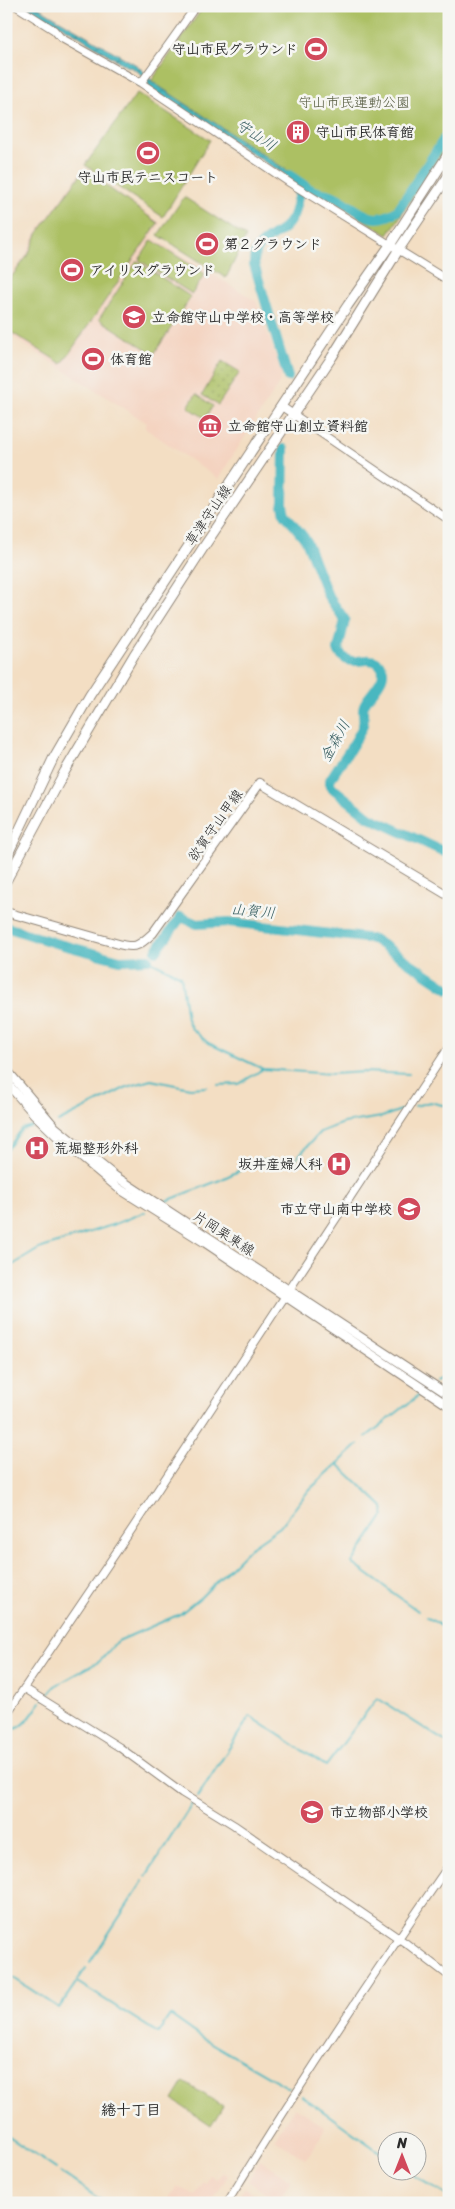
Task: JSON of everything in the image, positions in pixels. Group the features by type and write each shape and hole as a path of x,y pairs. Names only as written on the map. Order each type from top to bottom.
{"main road":[{"name":"草津守山線","path":"6,858 41,782 72,724 449,153"},
{"name":"草津守山線","path":"6,881 65,771 134,655 202,548 332,357 399,249 449,176"},
{"name":"欲賀守山甲線","path":"6,912 122,945 136,947 153,933 260,783 449,896"},
{"name":"片岡栗東線","path":"6,1069 55,1127 96,1162 449,1406"},
{"name":"片岡栗東線","path":"6,1082 34,1114 63,1142 118,1188 449,1395"}],"street":[{"path":"16,6 54,30 61,38 141,83 295,186 449,281"},
{"path":"141,83 196,6"},
{"path":"281,406 449,520"},
{"path":"6,1715 126,1537 449,1047"},
{"path":"24,1688 119,1747 182,1793 234,1826 398,1938 449,1976"},
{"path":"227,2203 265,2139 398,1938 449,1865"}],"shaded area":[{"name":"立命館守山中学校・高等学校","path":"83,169 161,223 152,237 256,301 282,374 278,385 218,479 145,428 147,423 6,333 6,281 25,256 35,234"},
{"path":"295,2107 325,2127 319,2141 305,2159 274,2139"},
{"path":"260,2160 291,2180 279,2201 248,2181"},
{"path":"222,2172 228,2176 211,2203 166,2203 177,2186 195,2196 203,2181 206,2183 210,2175 217,2179"},
{"path":"244,2187 269,2203 235,2203"}],"green space":[{"name":"守山市民運動公園","path":"204,6 449,6 449,143 388,235 147,87"},
{"name":"守山市民テニスコート","path":"137,93 210,140 163,217 85,165"},
{"name":"アイリスグラウンド","path":"84,170 158,223 62,364 6,329 6,284 28,255 37,234"},
{"name":"第２グラウンド","path":"184,197 246,237 226,278 158,235"},
{"path":"152,240 205,274 192,294 139,260"},
{"path":"137,261 191,297 154,354 99,319"},
{"path":"222,361 240,372 218,405 202,395"},
{"path":"196,394 213,406 205,418 188,407"},
{"path":"184,2082 223,2106 211,2126 173,2100"}],"water":[{"path":"24,6 36,6 138,66 154,83 300,179 299,184 150,88 144,77 134,69 126,66 71,31"}],"waterway":[{"name":"守山川","path":"289,175 312,190 340,199 362,214 378,218 387,216 397,211 444,139 449,137"},
{"name":"金森川","path":"288,377 254,264 258,248 287,225 292,218 301,183"},
{"name":"金森川","path":"284,449 283,505 285,514 306,540 328,596 345,620 338,650 348,660 373,660 382,668 383,674 364,705 362,728 330,780 330,786 369,817 449,854"},
{"name":"山賀川","path":"156,951 181,917 197,924 229,922 365,938"},
{"name":"山賀川","path":"6,927 55,943 120,960 148,959"},
{"name":"山賀川","path":"371,939 449,989"},
{"path":"147,959 181,976 187,1019 191,1028 208,1043 263,1069 332,1074 365,1072 409,1074"},
{"path":"218,1085 239,1084 263,1069"},
{"path":"58,1122 127,1087 151,1080 190,1088 206,1087"},
{"path":"415,1106 430,1102 449,1105"},
{"path":"164,1202 220,1180 261,1160 294,1161 320,1132 343,1123 382,1117 401,1110"},
{"path":"6,1151 22,1129 36,1125"},
{"path":"6,1269 39,1249 145,1212"},
{"path":"435,1382 449,1371"},
{"path":"366,1437 424,1391"},
{"path":"44,1699 55,1686 100,1661 118,1641 180,1614 201,1597 251,1547 280,1527 309,1490 358,1445"},
{"path":"338,1464 383,1507 384,1515 352,1563 418,1611"},
{"path":"427,1617 449,1631"},
{"path":"246,1722 250,1716 326,1766 377,1698 449,1744"},
{"path":"6,1729 18,1728 27,1722 41,1702"},
{"path":"198,1796 245,1724"},
{"path":"146,1876 192,1804"},
{"path":"90,1962 143,1881"},
{"path":"6,1973 59,2008 86,1968"},
{"path":"77,1982 158,2033 170,2015 204,2039 289,2088"},
{"path":"302,2096 378,2151"},
{"path":"6,2135 56,2169"},
{"path":"60,2172 105,2203"},
{"path":"424,2182 449,2197"}],"place":[{"name":"守山市民グラウンド","path":"316,49"},
{"name":"守山市民体育館","path":"298,132"},
{"name":"守山市民テニスコート","path":"148,153"},
{"name":"第２グラウンド","path":"207,244"},
{"name":"アイリスグラウンド","path":"72,270"},
{"name":"立命館守山中学校・高等学校","path":"134,317"},
{"name":"体育館","path":"93,359"},
{"name":"立命館守山創立資料館","path":"210,426"},
{"name":"荒堀整形外科","path":"37,1148"},
{"name":"坂井産婦人科","path":"339,1164"},
{"name":"市立守山南中学校","path":"409,1209"},
{"name":"市立物部小学校","path":"312,1812"}],"district":[{"name":"綣十丁目","path":"131,2110"}]}
